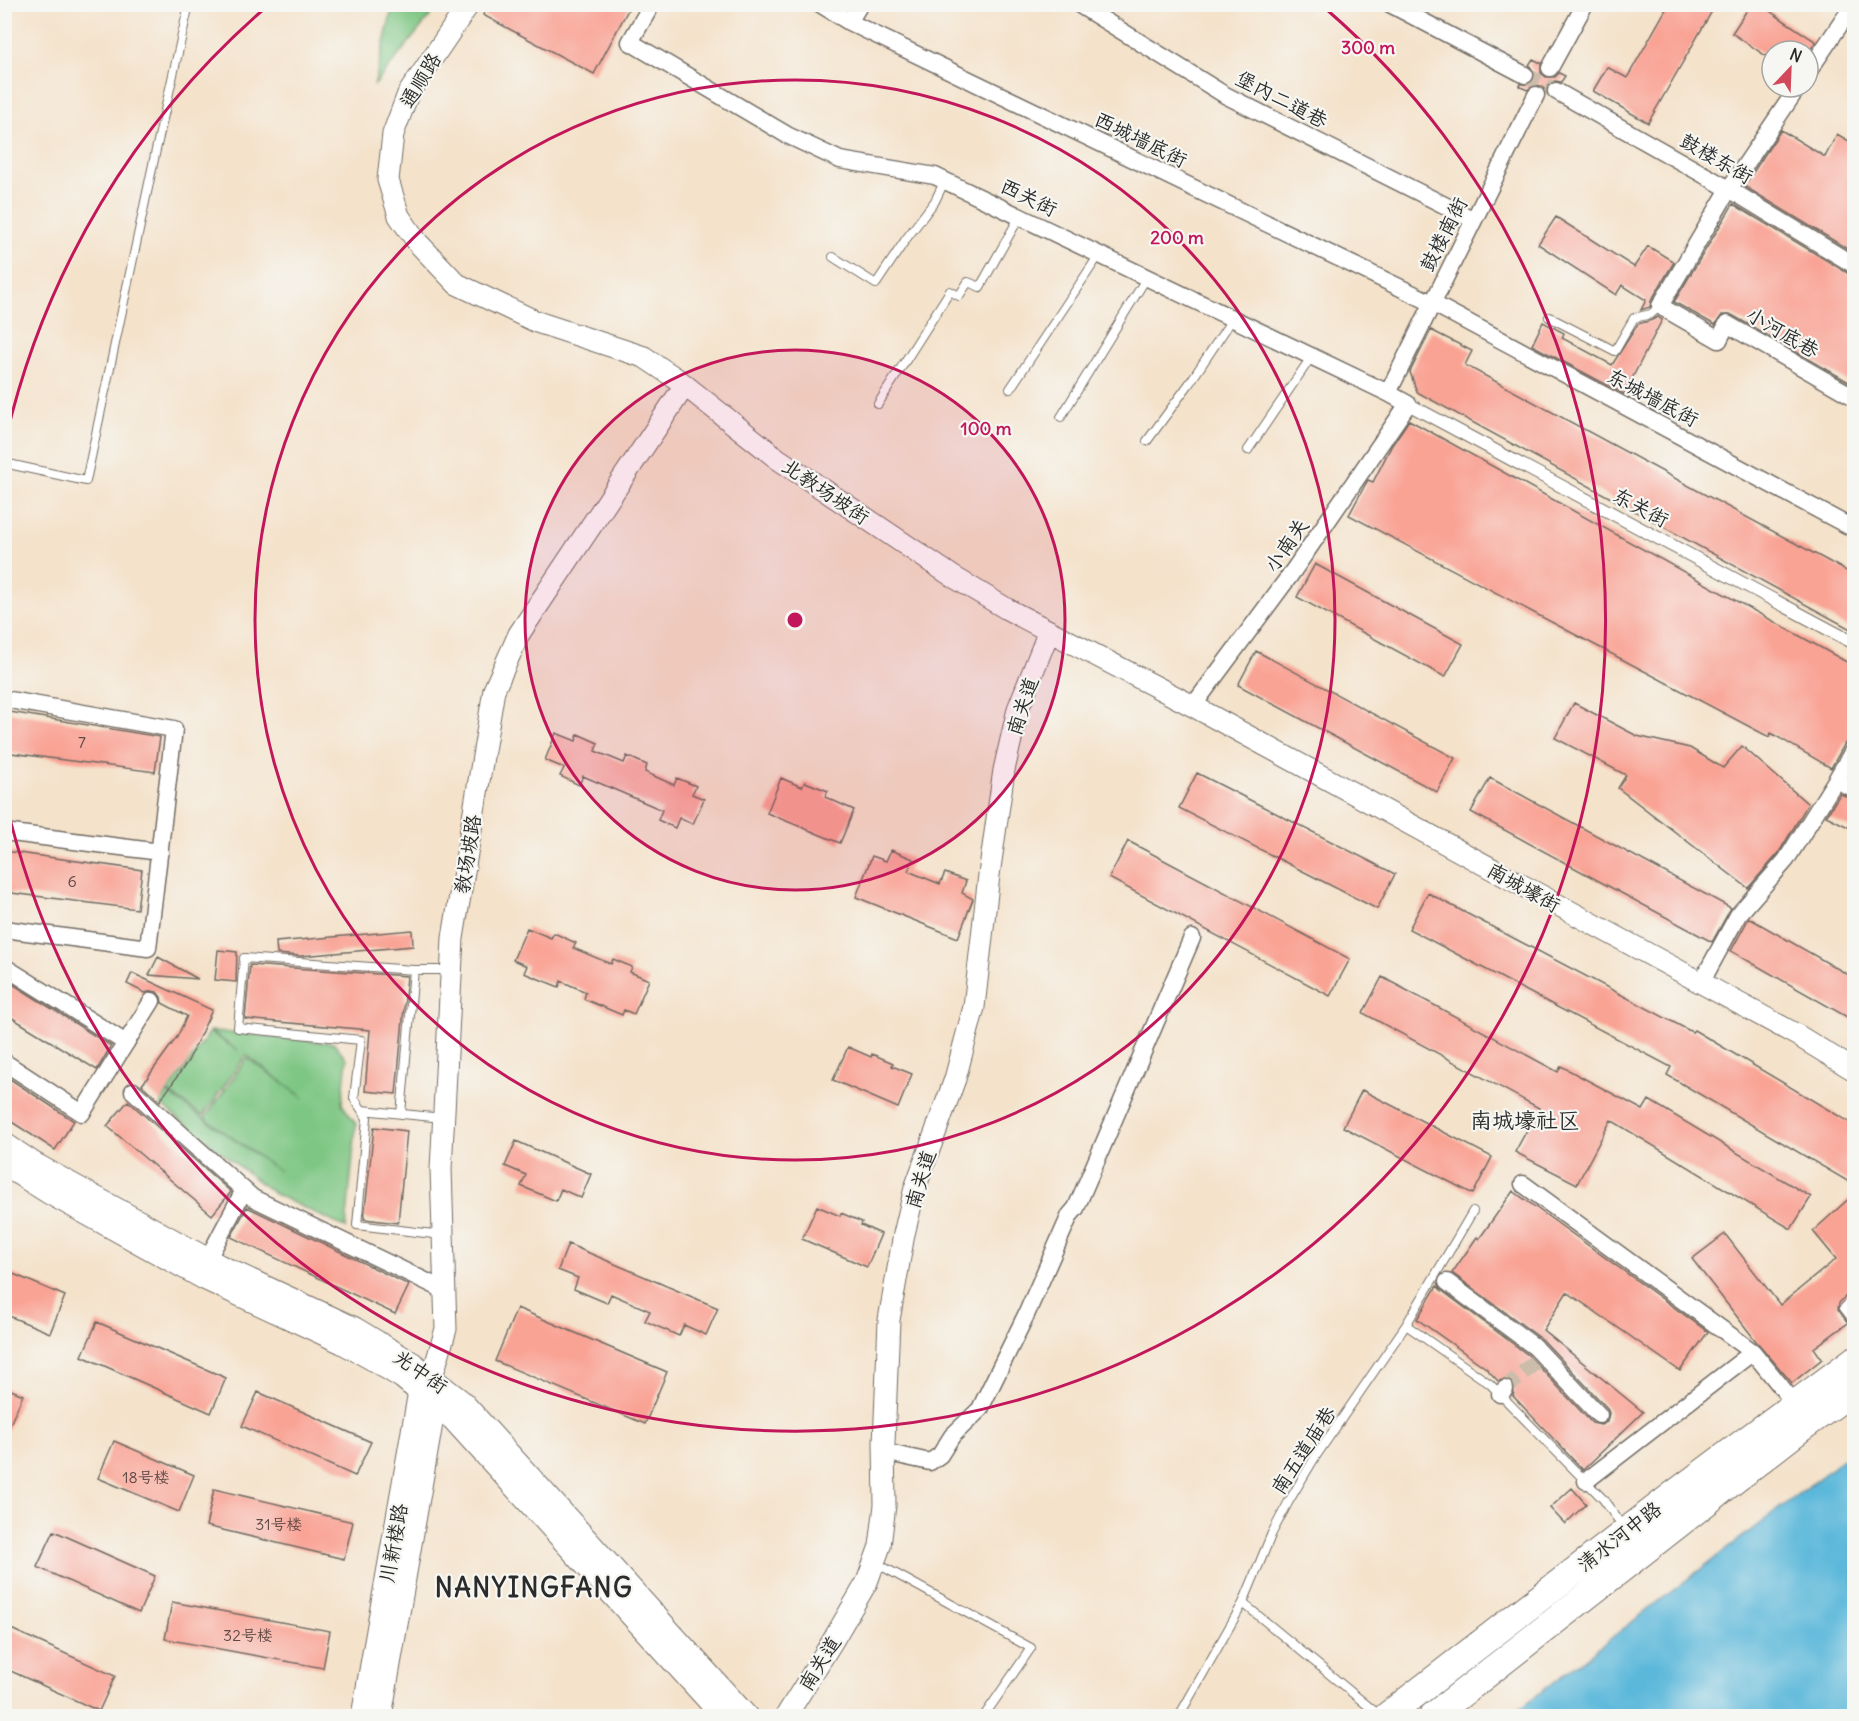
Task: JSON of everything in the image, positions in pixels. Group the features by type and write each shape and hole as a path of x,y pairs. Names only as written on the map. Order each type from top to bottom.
{"main road":[{"name":"清水河中路","path":"1387,1716 1626,1530 1854,1360"},
{"name":"清水河中路","path":"1433,1716 1800,1429 1854,1390"}],"street":[{"name":"通顺路","path":"457,284 418,243 399,216 388,180 393,134 408,94 469,4"},
{"name":"西关街","path":"652,4 630,42 787,135 840,160 936,176 1408,404"},
{"name":"西城墙底街","path":"820,4 849,22 1432,303"},
{"path":"849,22 860,4"},
{"name":"堡内二道巷","path":"1078,4 1225,95 1474,220"},
{"path":"1390,4 1525,75"},
{"path":"1550,68 1586,4"},
{"path":"1820,54 1854,4"},
{"name":"鼓楼东街","path":"1556,91 1729,189 1854,266"},
{"name":"鼓楼南街","path":"1388,393 1536,95"},
{"path":"1660,306 1729,189 1790,99"},
{"name":"北教场坡街","path":"457,284 537,322 644,357 685,385 778,459 952,576 1007,609 1193,706"},
{"name":"东城墙底街","path":"1432,303 1854,529"},
{"name":"小河底巷","path":"1660,306 1719,340 1727,324 1854,397"},
{"name":"教场坡路","path":"428,1380 446,1329 441,1169 453,938 494,690 519,634 685,385"},
{"name":"东关街","path":"1408,404 1854,643"},
{"name":"小南关","path":"1193,706 1291,574 1408,404"},
{"name":"南关道","path":"786,1716 867,1582 880,1546 885,1505 884,1452 889,1320 904,1234 915,1188 955,1079 974,1006 1004,770 1018,709 1049,631"},
{"path":"4,699 174,729 148,948 4,929"},
{"name":"南城壕街","path":"1193,706 1797,1035 1854,1071"},
{"path":"1701,983 1738,915 1786,860 1854,749"},
{"path":"1836,780 1854,789"},
{"path":"4,832 160,852"},
{"path":"884,1452 930,1462 940,1455 952,1436 980,1408 1026,1315 1070,1215 1077,1208 1192,938"},
{"path":"4,975 8,969 126,1043"},
{"path":"4,1062 82,1113 152,1001"},
{"path":"134,1092 253,1198 444,1290"},
{"name":"光中街","path":"4,1143 203,1268"},
{"name":"光中街","path":"4,1164 50,1194 203,1268 356,1328 428,1380 462,1401 747,1716"},
{"path":"1523,1184 1753,1352 1795,1404"},
{"path":"203,1268 244,1190"},
{"path":"1447,1282 1539,1358 1599,1415"},
{"path":"1586,1481 1753,1352"},
{"name":"川新楼路","path":"376,1715 435,1405 428,1380"},
{"name":"川新楼路","path":"376,1715 428,1380"},
{"name":"光中街","path":"435,1405 453,1420 722,1716"}],"lane":[{"path":"4,463 86,481 189,4"},
{"path":"833,257 876,285 906,239 935,201 945,180"},
{"path":"878,404 950,291 959,296 968,282 980,287 1020,216"},
{"path":"1010,389 1100,255"},
{"path":"1060,417 1147,277"},
{"path":"1549,317 1615,351 1634,318 1651,314 1660,306"},
{"path":"1147,441 1233,318"},
{"path":"1248,450 1312,356"},
{"path":"443,1235 357,1225 367,1118 354,1098 361,1040 238,1028 244,958 414,970 451,970"},
{"path":"401,1114 414,970"},
{"path":"362,1110 444,1118"},
{"name":"南五道庙巷","path":"1179,1716 1243,1603 1288,1501 1406,1325 1473,1211"},
{"path":"1854,1298 1844,1308 1854,1321"},
{"path":"1406,1325 1503,1391 1603,1499 1626,1530"},
{"path":"874,1562 1031,1648 984,1716"},
{"path":"1243,1603 1378,1716"}],"green space":[{"path":"393,5 439,5 374,86"},
{"path":"211,1031 334,1043 347,1059 342,1104 356,1124 346,1228 273,1193 160,1104 167,1093 279,1171 205,1118 247,1058 304,1098 246,1055 203,1116 168,1092 210,1032 238,1051"}],"water":[{"path":"1854,1451 1854,1716 1510,1716"}],"building":[{"path":"488,4 631,4 594,74 483,15"},
{"path":"1669,4 1716,4 1648,123 1593,91 1607,67 1627,78"},
{"path":"1751,4 1759,4 1812,39 1760,39 1760,52 1732,33"},
{"path":"1533,59 1541,63 1541,73 1546,77 1555,77 1559,73 1565,76 1561,82 1550,82 1546,91 1536,85 1527,90 1519,86 1530,84 1534,80 1535,74 1529,65"},
{"path":"1781,130 1825,157 1837,134 1854,144 1854,253 1744,186"},
{"path":"1733,204 1854,275 1854,385 1732,315 1722,315 1715,325 1674,302"},
{"path":"1556,217 1634,267 1648,246 1674,262 1651,301 1650,307 1641,310 1646,300 1622,285 1616,295 1538,244"},
{"path":"1658,317 1662,320 1624,394 1532,345 1543,322 1564,333 1562,338 1612,365 1638,324"},
{"path":"1431,330 1472,351 1465,365 1854,575 1854,631 1417,392 1410,372"},
{"path":"1409,420 1854,666 1854,739 1845,743 1831,768 1771,733 1769,737 1349,515 1368,480 1373,482 1392,445"},
{"path":"1315,564 1463,644 1445,677 1297,597"},
{"path":"1256,651 1455,758 1437,792 1238,685"},
{"path":"1574,703 1637,736 1690,748 1723,768 1742,746 1808,804 1778,854 1748,888 1618,788 1626,775 1555,738"},
{"path":"4,711 160,737 155,772 4,752"},
{"path":"556,733 576,741 578,734 598,743 595,751 624,763 627,756 647,765 645,772 674,785 677,778 696,786 692,794 704,799 693,824 679,818 675,828 658,820 662,810 583,776 579,785 560,776 564,768 545,760"},
{"path":"1197,773 1395,874 1377,909 1179,808"},
{"path":"781,778 802,787 805,782 828,791 825,797 854,810 840,843 767,813"},
{"path":"1490,778 1731,908 1712,942 1471,812"},
{"path":"1840,794 1854,799 1854,830 1826,816"},
{"path":"1128,841 1350,959 1330,996 1109,878"},
{"path":"891,850 913,859 908,871 940,884 945,873 966,881 962,893 973,899 958,938 856,897 872,856 886,861"},
{"path":"4,851 142,870 137,909 4,892"},
{"path":"1428,893 1692,1032 1694,1030 1854,1125 1854,1185 1667,1075 1671,1067 1409,929"},
{"path":"1749,918 1854,978 1854,1021 1731,951"},
{"path":"527,928 551,938 554,933 576,943 573,948 611,964 613,959 632,967 630,972 649,980 634,1014 624,1010 622,1015 584,999 586,992 561,981 559,987 524,973 527,966 513,960"},
{"path":"412,930 413,946 301,956 277,954 276,942"},
{"path":"218,950 237,952 236,982 215,980"},
{"path":"158,957 198,979 149,975"},
{"path":"250,965 407,976 396,1094 365,1091 370,1030 245,1019"},
{"path":"132,973 212,1010 188,1061 160,1101 142,1085 177,1037 187,1016 162,1003 157,992 145,993 127,984"},
{"path":"1382,977 1558,1072 1561,1066 1643,1110 1649,1100 1811,1197 1791,1229 1611,1120 1577,1184 1515,1152 1539,1108 1363,1013"},
{"path":"11,983 111,1046 97,1070 4,1013 4,986"},
{"path":"848,1047 871,1057 872,1054 912,1074 898,1108 833,1080"},
{"path":"4,1075 74,1121 55,1150 4,1117"},
{"path":"1362,1090 1492,1157 1473,1194 1343,1127"},
{"path":"128,1101 231,1192 212,1215 107,1126"},
{"path":"374,1127 407,1131 398,1223 364,1219"},
{"path":"516,1141 591,1174 581,1198 561,1189 556,1201 521,1186 526,1175 505,1166"},
{"path":"1513,1191 1708,1332 1680,1371 1567,1292 1543,1330 1643,1412 1583,1470 1513,1396 1515,1387 1512,1381 1507,1379 1498,1381 1486,1368 1417,1319 1437,1286 1528,1355 1592,1423 1601,1425 1607,1422 1609,1413 1607,1408 1543,1340 1452,1273"},
{"path":"1854,1194 1854,1292 1849,1293 1839,1303 1838,1309 1848,1323 1814,1348 1822,1359 1792,1383 1692,1259 1725,1234 1780,1305 1836,1259 1813,1231"},
{"path":"817,1206 862,1222 861,1225 881,1234 867,1267 802,1239"},
{"path":"247,1207 409,1285 395,1314 231,1237"},
{"path":"568,1244 718,1308 706,1335 684,1325 679,1336 645,1321 650,1311 611,1294 607,1303 574,1289 578,1278 558,1270"},
{"path":"4,1270 65,1296 50,1333 4,1314"},
{"path":"517,1308 667,1372 645,1424 495,1361"},
{"path":"97,1322 226,1378 211,1413 82,1356"},
{"path":"4,1387 23,1395 4,1438"},
{"path":"258,1392 371,1442 355,1476 242,1426"},
{"path":"114,1441 194,1475 179,1512 98,1478"},
{"path":"1572,1488 1586,1504 1565,1524 1550,1508"},
{"path":"214,1489 353,1522 344,1559 206,1526"},
{"path":"54,1531 155,1576 139,1613 37,1567"},
{"path":"172,1602 330,1631 323,1668 165,1639"},
{"path":"11,1629 115,1676 99,1711 4,1668 4,1644"}],"tunnel":[{"path":"1525,75 1556,91"},
{"path":"1505,1389 1536,1361"}],"district":[{"name":"南城壕社区","path":"1525,1120"},
{"name":"NANYINGFANG","path":"534,1587"}]}
